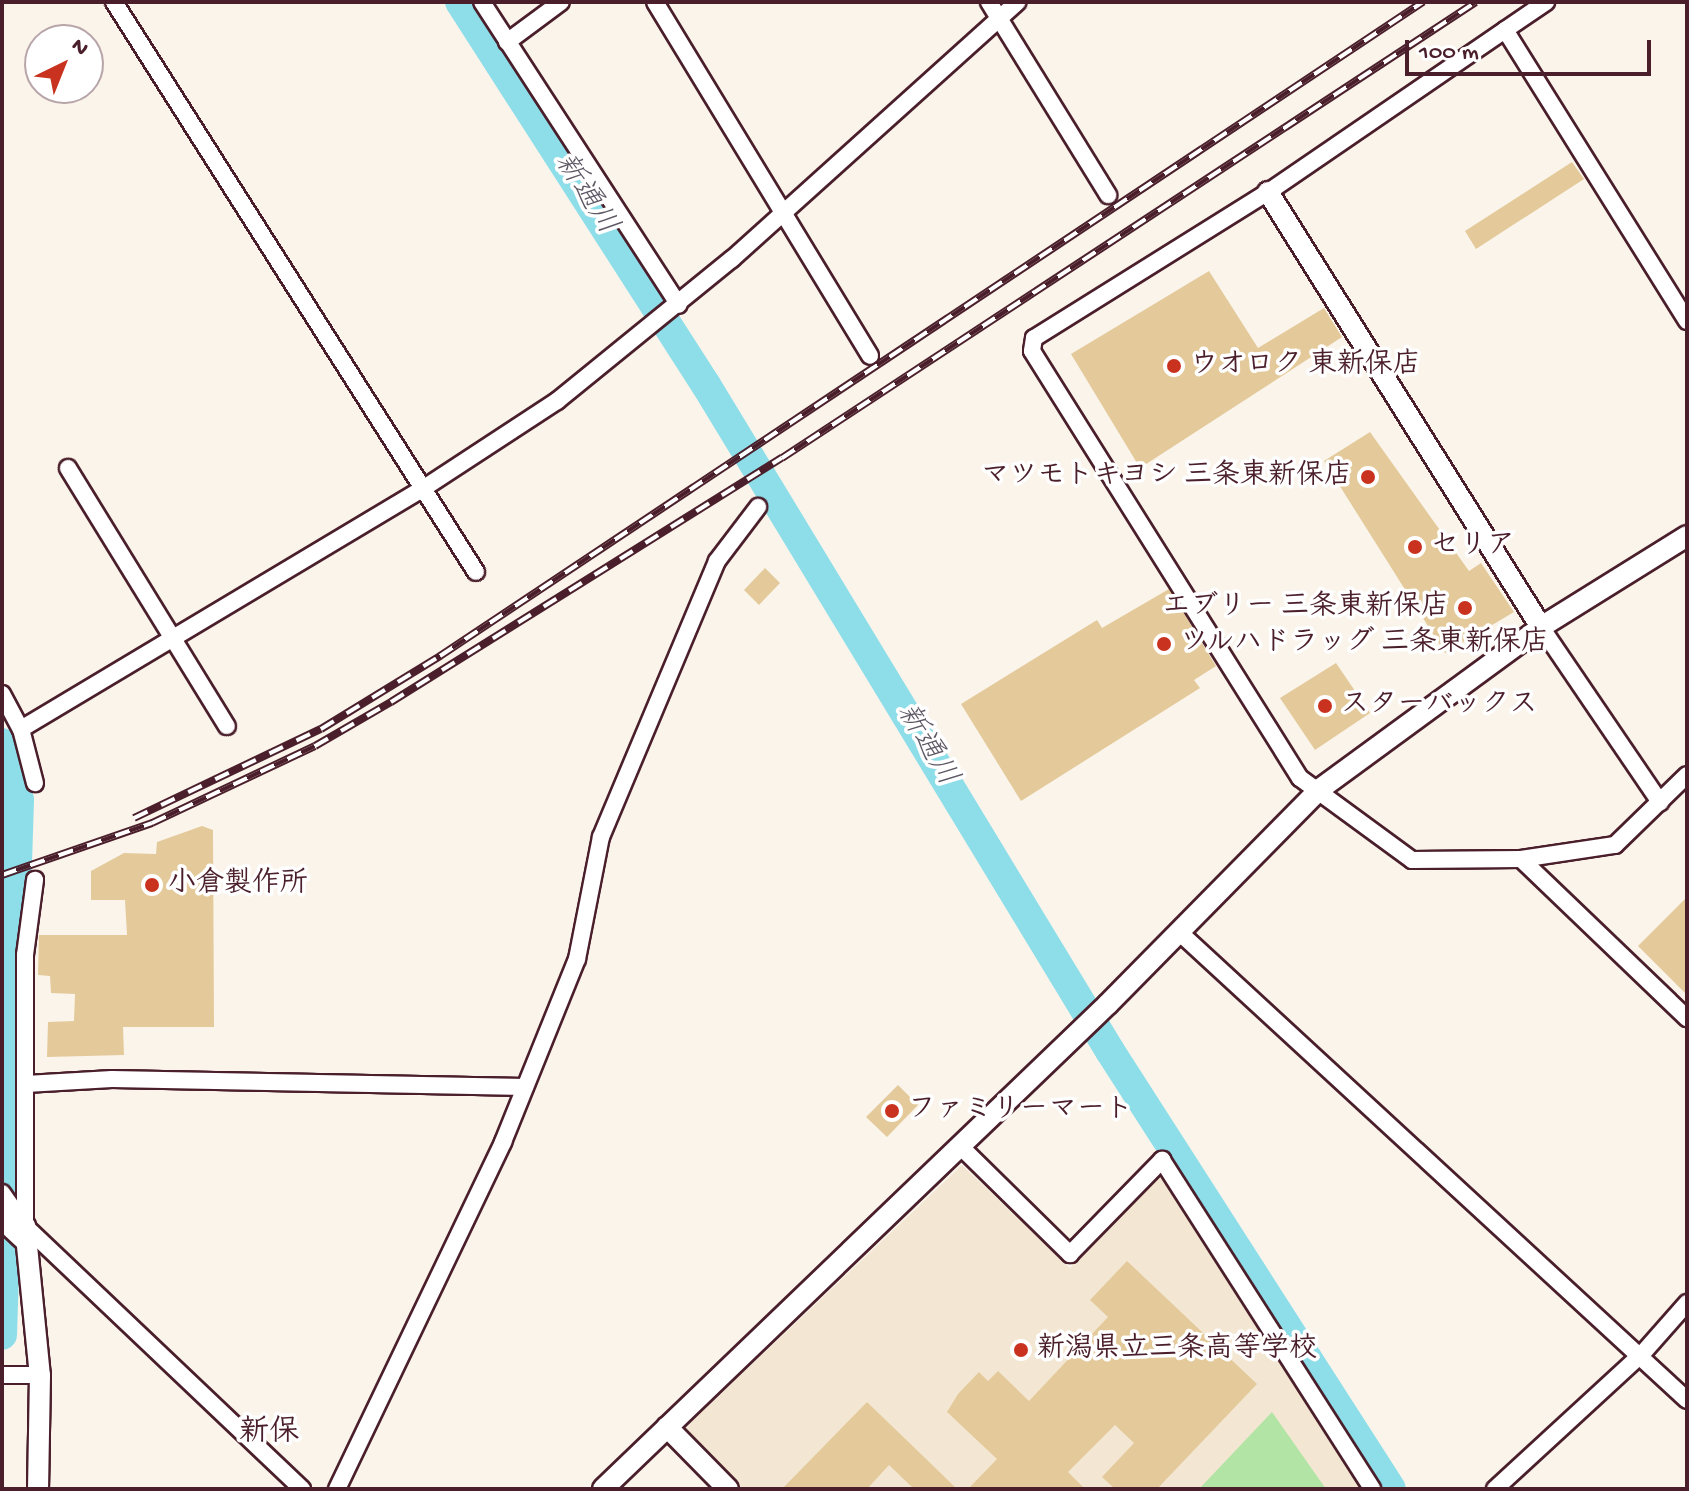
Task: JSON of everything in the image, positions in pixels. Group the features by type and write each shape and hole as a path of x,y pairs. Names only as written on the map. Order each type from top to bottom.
{"street":[{"path":"114,2 476,572"},
{"path":"482,2 679,305"},
{"path":"507,42 561,2"},
{"path":"655,2 870,356"},
{"path":"989,2 1108,195"},
{"path":"21,729 424,488 557,401 679,305 1017,2"},
{"path":"1546,2 1268,192 1034,338 1032,351 1300,778 1320,789 1412,860 1521,859 1615,845 1687,775"},
{"path":"1505,30 1687,321"},
{"path":"1268,192 1541,627 1660,802"},
{"path":"68,468 227,726"},
{"path":"337,1489 503,1142 577,959 601,837 717,561 758,507"},
{"path":"603,1489 1091,1017 1320,789 1541,627 1687,536"},
{"path":"2,694 21,729 35,783"},
{"path":"1521,859 1687,1018"},
{"path":"35,880 25,955 25,1235 40,1375 38,1489"},
{"path":"1178,931 1642,1354 1687,1400"},
{"path":"26,1084 112,1079 525,1087"},
{"path":"959,1145 1070,1254 1162,1160 1372,1489"},
{"path":"2,1193 25,1235"},
{"path":"2,1203 25,1235 302,1489"},
{"path":"2,1222 25,1235"},
{"path":"1495,1489 1642,1354 1687,1303"},
{"path":"2,1375 40,1375"},
{"path":"667,1427 728,1489"}],"shaded area":[{"name":"新潟県立三条高等学校","path":"962,1165 1070,1268 1156,1177 1165,1177 1362,1489 741,1489 682,1431"}],"green space":[{"path":"1272,1412 1326,1489 1199,1489"}],"building":[{"path":"1572,162 1584,179 1476,249 1465,231"},
{"name":"ウオロク 東新保店","path":"1209,271 1258,348 1324,308 1342,337 1140,468 1071,354"},
{"path":"1370,432 1469,571 1481,563 1514,612 1445,653 1324,461"},
{"path":"765,568 780,583 759,605 744,590"},
{"path":"1169,589 1216,666 1194,680 1200,688 1021,801 961,704 1097,620 1102,628"},
{"name":"スターバックス","path":"1336,663 1370,713 1315,750 1280,698"},
{"path":"202,826 213,830 214,1027 123,1027 124,1055 47,1057 48,1022 74,1021 75,994 51,993 50,976 38,975 39,935 127,935 125,900 91,900 91,871 124,853 156,854 157,842"},
{"path":"1687,897 1687,995 1638,946"},
{"name":"ファミリーマート","path":"898,1085 918,1105 887,1137 866,1117"},
{"path":"1127,1261 1257,1384 1157,1489 1115,1489 1102,1477 1134,1443 1115,1425 1068,1472 1085,1489 968,1489 997,1459 947,1412 958,1394 979,1372 988,1381 998,1371 1029,1401 1108,1317 1090,1300"},
{"path":"867,1402 957,1489 914,1489 889,1465 867,1489 782,1489"}],"waterway":[{"name":"新通川","path":"460,2 706,385 1110,1051 1391,1489"},
{"path":"2,743 19,800 2,1335"}],"railway":[{"path":"134,818 321,729 440,656 1423,2"},
{"path":"2,875 152,823 315,746 391,702 782,458 1476,2"}],"place":[{"name":"ウオロク 東新保店","path":"1174,366"},
{"name":"マツモトキヨシ 三条東新保店","path":"1368,477"},
{"name":"セリア","path":"1415,547"},
{"name":"エブリー 三条東新保店","path":"1465,608"},
{"name":"ツルハドラッグ 三条東新保店","path":"1164,644"},
{"name":"スターバックス","path":"1325,706"},
{"name":"小倉製作所","path":"152,885"},
{"name":"ファミリーマート","path":"892,1111"},
{"name":"新潟県立三条高等学校","path":"1021,1350"}],"district":[{"name":"新保","path":"269,1434"}]}
